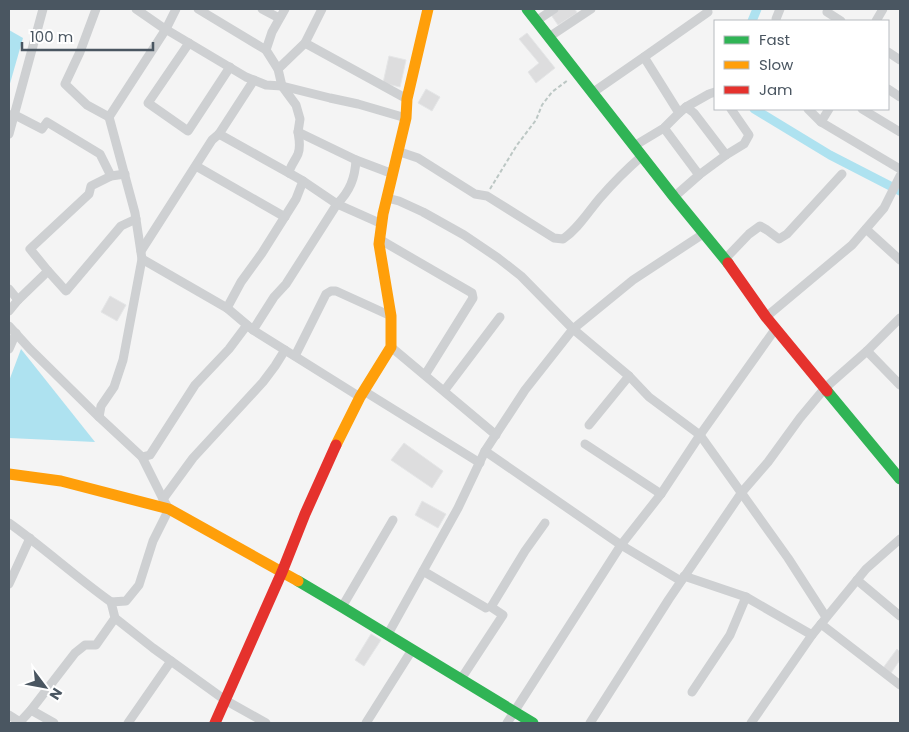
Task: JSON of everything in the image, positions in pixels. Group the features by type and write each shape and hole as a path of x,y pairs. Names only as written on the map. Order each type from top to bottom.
{"main road":[{"path":"215,723 282,572 326,466 362,394 391,347 391,316 379,239 406,118 407,99 428,9"},
{"path":"527,9 724,259 766,317 900,479"},
{"path":"9,474 61,482 166,504 388,634 532,723"}],"street":[{"path":"9,134 43,9"},
{"path":"96,9 80,52 65,84 87,105 109,117 136,219 142,255 124,360 114,387 101,406 99,417"},
{"path":"136,9 230,67 266,85 282,86 358,104 406,118"},
{"path":"109,117 166,29 176,9"},
{"path":"198,9 266,50 278,69 282,86 296,105 300,119 298,132 300,144 289,173"},
{"path":"262,9 279,18"},
{"path":"266,50 272,32 285,9"},
{"path":"278,69 304,43 322,9"},
{"path":"536,21 554,9"},
{"path":"548,37 591,9"},
{"path":"877,20 883,9"},
{"path":"592,93 644,58 709,10"},
{"path":"825,10 840,20"},
{"path":"189,43 148,103 188,131 230,67"},
{"path":"304,43 407,99"},
{"path":"889,53 900,60"},
{"path":"644,58 683,110 694,113 726,155"},
{"path":"142,255 212,140 219,134 254,80"},
{"path":"889,90 900,97"},
{"path":"634,146 664,128 683,110 714,92"},
{"path":"674,197 699,175 744,144 749,135 732,110"},
{"path":"809,110 821,122 900,170"},
{"path":"821,122 828,110"},
{"path":"864,110 900,132"},
{"path":"13,114 42,129 46,122 100,154 111,176"},
{"path":"664,128 699,175"},
{"path":"298,132 356,160 393,174"},
{"path":"219,134 303,181 337,204 382,224"},
{"path":"397,153 418,158 475,194 488,196 554,238 562,239 581,221 616,180 642,156"},
{"path":"142,456 150,455 195,385 250,327 286,284 337,204 345,195 355,174 356,160"},
{"path":"196,166 285,218"},
{"path":"125,174 111,176 90,186 89,194 30,249 66,291 121,226 136,219"},
{"path":"724,259 749,234 760,226 779,239 788,234 842,174"},
{"path":"766,317 845,251 866,229 884,208 900,176"},
{"path":"227,308 241,282 285,218 296,199 303,181"},
{"path":"387,198 399,201 423,212 464,235 498,258 521,276 573,329 628,376 649,397 700,435 788,558 824,620 900,686"},
{"path":"866,229 900,260"},
{"path":"388,634 458,508 485,451 525,390 573,329 634,280 703,234"},
{"path":"379,239 472,293 473,298 424,375"},
{"path":"142,255 227,308 250,327 285,350 480,463"},
{"path":"9,311 48,271"},
{"path":"9,289 18,300"},
{"path":"295,356 326,294 331,291 336,291 391,316"},
{"path":"444,391 500,317"},
{"path":"590,723 742,492 768,462 825,388 900,318"},
{"path":"9,326 99,417 142,456 166,504"},
{"path":"507,723 621,545 661,494 700,435 776,328"},
{"path":"9,349 16,333"},
{"path":"391,347 496,435"},
{"path":"9,523 85,584 111,602 126,601 139,585 166,504 193,458 263,382 285,350"},
{"path":"866,351 900,385"},
{"path":"589,426 628,376"},
{"path":"585,444 661,494"},
{"path":"485,451 621,545 683,579 746,597 812,635"},
{"path":"342,607 393,520"},
{"path":"461,679 503,615 491,607 544,523"},
{"path":"9,584 30,538"},
{"path":"751,723 824,620 866,569 900,539"},
{"path":"423,571 486,608"},
{"path":"857,580 900,616"},
{"path":"692,692 730,635 746,597"},
{"path":"111,602 115,618 225,700 266,723"},
{"path":"9,715 16,722 20,722 75,654 85,645 96,645 115,618"},
{"path":"366,723 412,650"},
{"path":"128,723 171,661"},
{"path":"31,710 54,723"}],"path":[{"path":"488,196 512,153 536,120 542,105 552,92 577,73"}],"water":[{"path":"9,30 23,38 9,87"},
{"path":"21,349 95,442 9,438 9,381"}],"building":[{"path":"555,9 575,9 577,13 558,25 549,12"},
{"path":"527,33 555,68 536,83 528,72 539,63 519,39"},
{"path":"389,56 406,60 400,87 383,83"},
{"path":"426,89 440,97 432,111 418,103"},
{"path":"110,296 126,305 117,321 101,312"},
{"path":"404,443 443,471 432,488 391,460"},
{"path":"422,501 446,514 438,528 415,515"},
{"path":"371,634 381,640 364,666 355,660"},
{"path":"897,649 900,652 900,660 891,673 883,668"}],"waterway":[{"path":"752,20 757,9"},
{"path":"756,110 830,155 900,191"}],"traffic: fast":[{"path":"527,9 728,263"},
{"path":"827,391 900,479"},
{"path":"298,581 533,723"}],"traffic: slow":[{"path":"336,445 360,397 391,347 391,316 379,244 383,214 406,118 407,99 428,9"},
{"path":"9,474 61,481 169,509 298,581"}],"traffic: jam":[{"path":"728,263 766,317 827,391"},
{"path":"215,723 336,445"}]}
